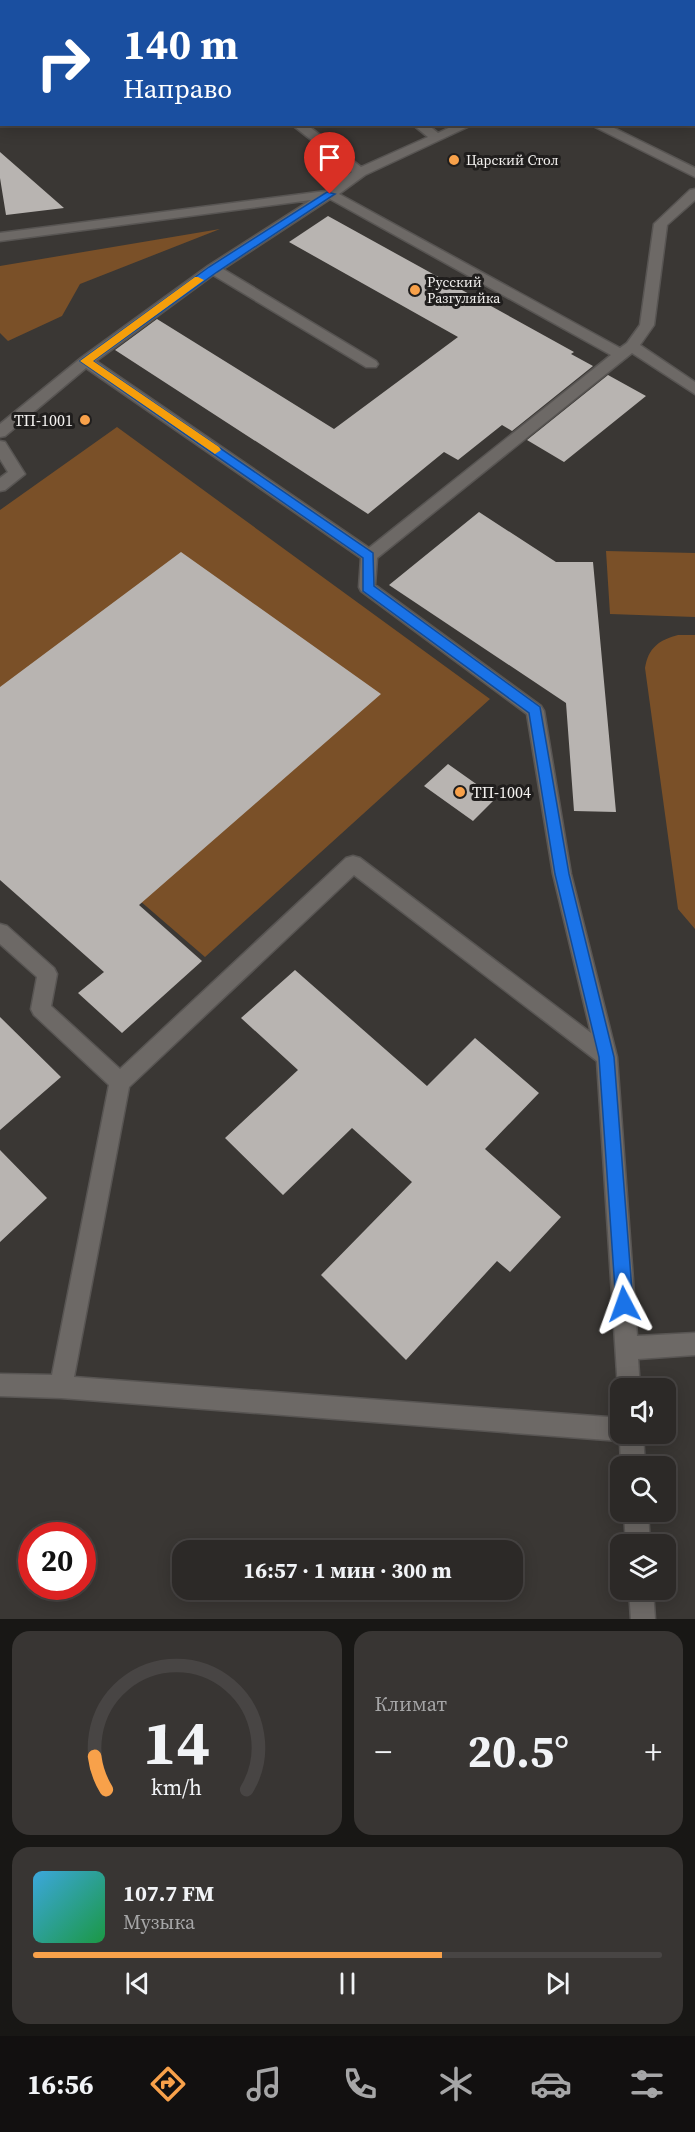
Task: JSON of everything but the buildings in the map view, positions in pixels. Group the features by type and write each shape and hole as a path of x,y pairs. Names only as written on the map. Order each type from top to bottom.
{"lane":[{"path":"300,126 360,172"},
{"path":"421,126 437,138"},
{"path":"0,432 86,361 213,269 330,194 360,172 464,126"},
{"path":"599,126 695,173"},
{"path":"628,1378 607,1057 562,874 535,711 368,587 369,556 626,350 647,325 661,224 695,193"},
{"path":"0,237 330,194 626,350 695,389"},
{"path":"213,269 371,363"},
{"path":"86,361 369,556"},
{"path":"0,446 17,474 0,486"},
{"path":"61,1387 120,1082 353,864 607,1057"},
{"path":"0,932 47,974 41,1009 120,1082"},
{"path":"627,1348 695,1344"},
{"path":"0,1385 61,1387 610,1429"},
{"path":"642,1600 643,1619"}],"shaded area":[{"path":"220,229 80,284 62,316 8,341 0,333 0,266"},
{"path":"117,427 490,699 205,957 0,780 0,510"},
{"path":"606,551 695,553 695,617 610,614"},
{"path":"678,635 695,635 695,929 678,909 645,668 649,655 660,642"}],"slow traffic":[{"path":"198,280 86,361 215,450"}],"place":[{"name":"Царский Стол","path":"454,160"},
{"name":"Русский Разгуляйка","path":"415,290"},
{"name":"ТП-1001","path":"85,420"},
{"name":"ТП-1004","path":"460,792"}],"route":[{"path":"330,194 213,269 86,361 369,556 368,587 535,711 562,874 607,1057 624,1304"}]}
